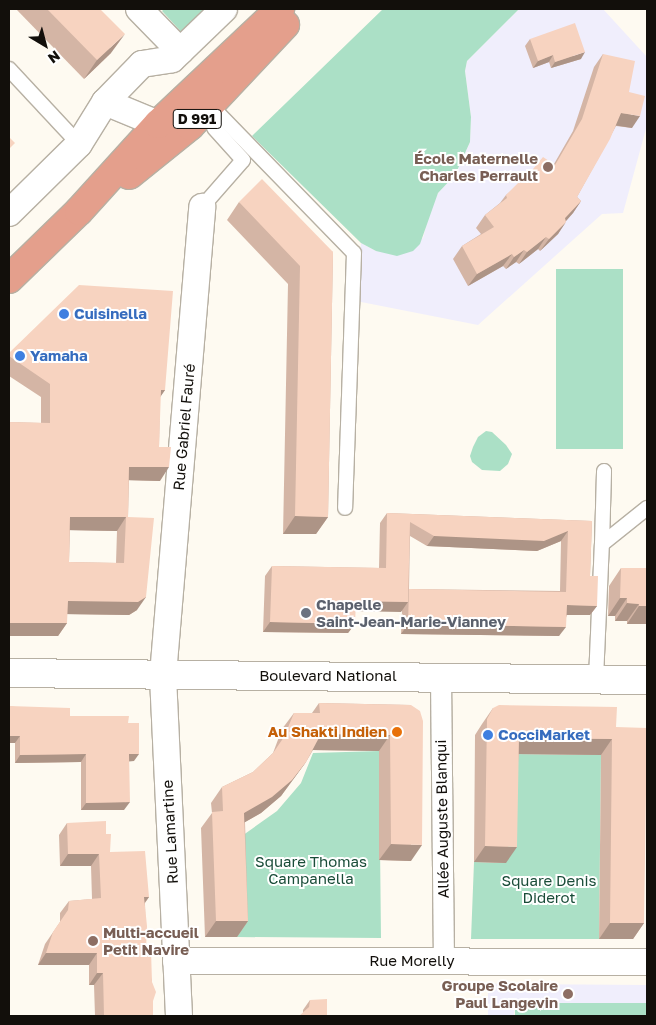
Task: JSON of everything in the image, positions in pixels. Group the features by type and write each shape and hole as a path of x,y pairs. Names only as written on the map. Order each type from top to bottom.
{"main road":[{"name":"D 991","path":"9,279 79,211 158,124 280,9"},
{"name":"D 991","path":"79,211 212,117 298,9"}],"street":[{"path":"139,9 180,51"},
{"path":"9,212 79,144 105,102 142,64 172,59 224,9"},
{"path":"105,102 158,124"},
{"name":"Rue Gabriel Fauré","path":"165,648 202,207"},
{"name":"Rue Lamartine","path":"165,648 163,675 179,1016"},
{"name":"Boulevard National","path":"9,673 647,680"},
{"name":"Allée Auguste Blanqui","path":"441,677 444,961"},
{"name":"Rue Morelly","path":"176,961 647,962"}],"lane":[{"path":"9,69 79,144"},
{"path":"202,207 242,160 212,117"},
{"path":"212,117 354,253 345,508"},
{"path":"596,679 604,471"},
{"path":"602,544 647,508"}],"shaded area":[{"name":"École Maternelle Charles Perrault","path":"519,9 603,9 647,57 647,125 623,213 602,214 478,325 356,301 361,243 376,251 423,238 429,214 438,193 455,175 470,142 471,117 465,71 467,61"},
{"name":"Groupe Scolaire Paul Langevin","path":"488,982 498,984 647,985 647,1004 515,1003 514,1016 488,1016"}],"green space":[{"path":"164,9 216,9 186,37 162,11"},
{"path":"383,9 519,9 467,61 465,71 471,117 470,142 455,175 438,193 420,244 413,251 397,256 376,251 361,243 252,136"},
{"path":"556,269 623,269 623,449 556,449"},
{"path":"486,431 492,432 506,445 512,454 508,464 500,471 482,470 472,462 470,456 473,447 478,437"},
{"name":"Square Thomas Campanella","path":"379,751 381,938 237,937 239,838 277,811 301,783 313,753"},
{"name":"Square Denis Diderot","path":"508,754 601,755 599,939 471,939 474,862 505,863"},
{"path":"515,1003 647,1003 647,1016 515,1016"}],"building":[{"path":"47,9 100,9 125,34 97,60"},
{"path":"575,23 585,52 555,62 553,55 538,61 530,39"},
{"path":"603,54 635,61 629,92 645,96 640,116 621,113 610,139 577,197 581,201 565,218 566,222 549,239 546,237 527,252 524,250 514,257 512,254 477,274 462,246 494,227 485,215 507,198 506,195 523,178 524,180 543,157 555,165 582,119"},
{"path":"9,137 15,143 9,149"},
{"path":"262,179 333,252 328,517 295,516 300,266 239,202"},
{"path":"79,285 173,291 165,390 161,390 159,447 171,447 169,467 129,467 128,517 154,518 146,597 138,602 68,601 67,623 9,623 9,422 50,423 50,384 9,356 9,353","holes":["70,517 126,517 124,563 69,562"]},
{"path":"387,513 592,521 590,576 598,576 597,606 567,605 566,627 408,624 409,589 566,592 568,531 544,541 434,536 410,522 408,602 356,601 355,624 270,622 272,566 386,568"},
{"path":"621,568 647,568 647,606 627,603 627,598 620,598"},
{"path":"319,703 411,705 420,711 423,721 422,845 391,844 390,735 321,734 306,762 292,780 272,797 244,813 248,921 216,921 212,812 223,811 222,787 253,772 273,753 284,737 294,713 320,713"},
{"path":"499,705 617,707 616,727 647,728 644,923 610,923 612,739 519,738 517,847 485,846 487,719 493,708"},
{"path":"9,706 70,708 70,716 129,716 128,723 139,723 139,754 129,754 130,802 86,803 86,754 20,755 20,736 9,736"},
{"name":"Multi-accueil Petit Navire","path":"106,821 106,834 111,834 110,852 145,851 149,897 144,897 147,926 146,950 151,950 152,982 156,992 153,1001 153,1016 104,1016 103,973 97,973 97,953 46,953 53,932 68,910 69,901 101,898 99,854 68,854 67,823"},
{"path":"327,999 327,1016 299,1016 309,1007 310,1000"}],"place":[{"name":"École Maternelle Charles Perrault","path":"548,167"},
{"name":"Cuisinella","path":"64,314"},
{"name":"Yamaha","path":"20,356"},
{"name":"Chapelle Saint-Jean-Marie-Vianney","path":"306,613"},
{"name":"Au Shakti Indien","path":"397,732"},
{"name":"CocciMarket","path":"488,735"},
{"name":"Multi-accueil Petit Navire","path":"93,941"},
{"name":"Groupe Scolaire Paul Langevin","path":"568,994"}]}
